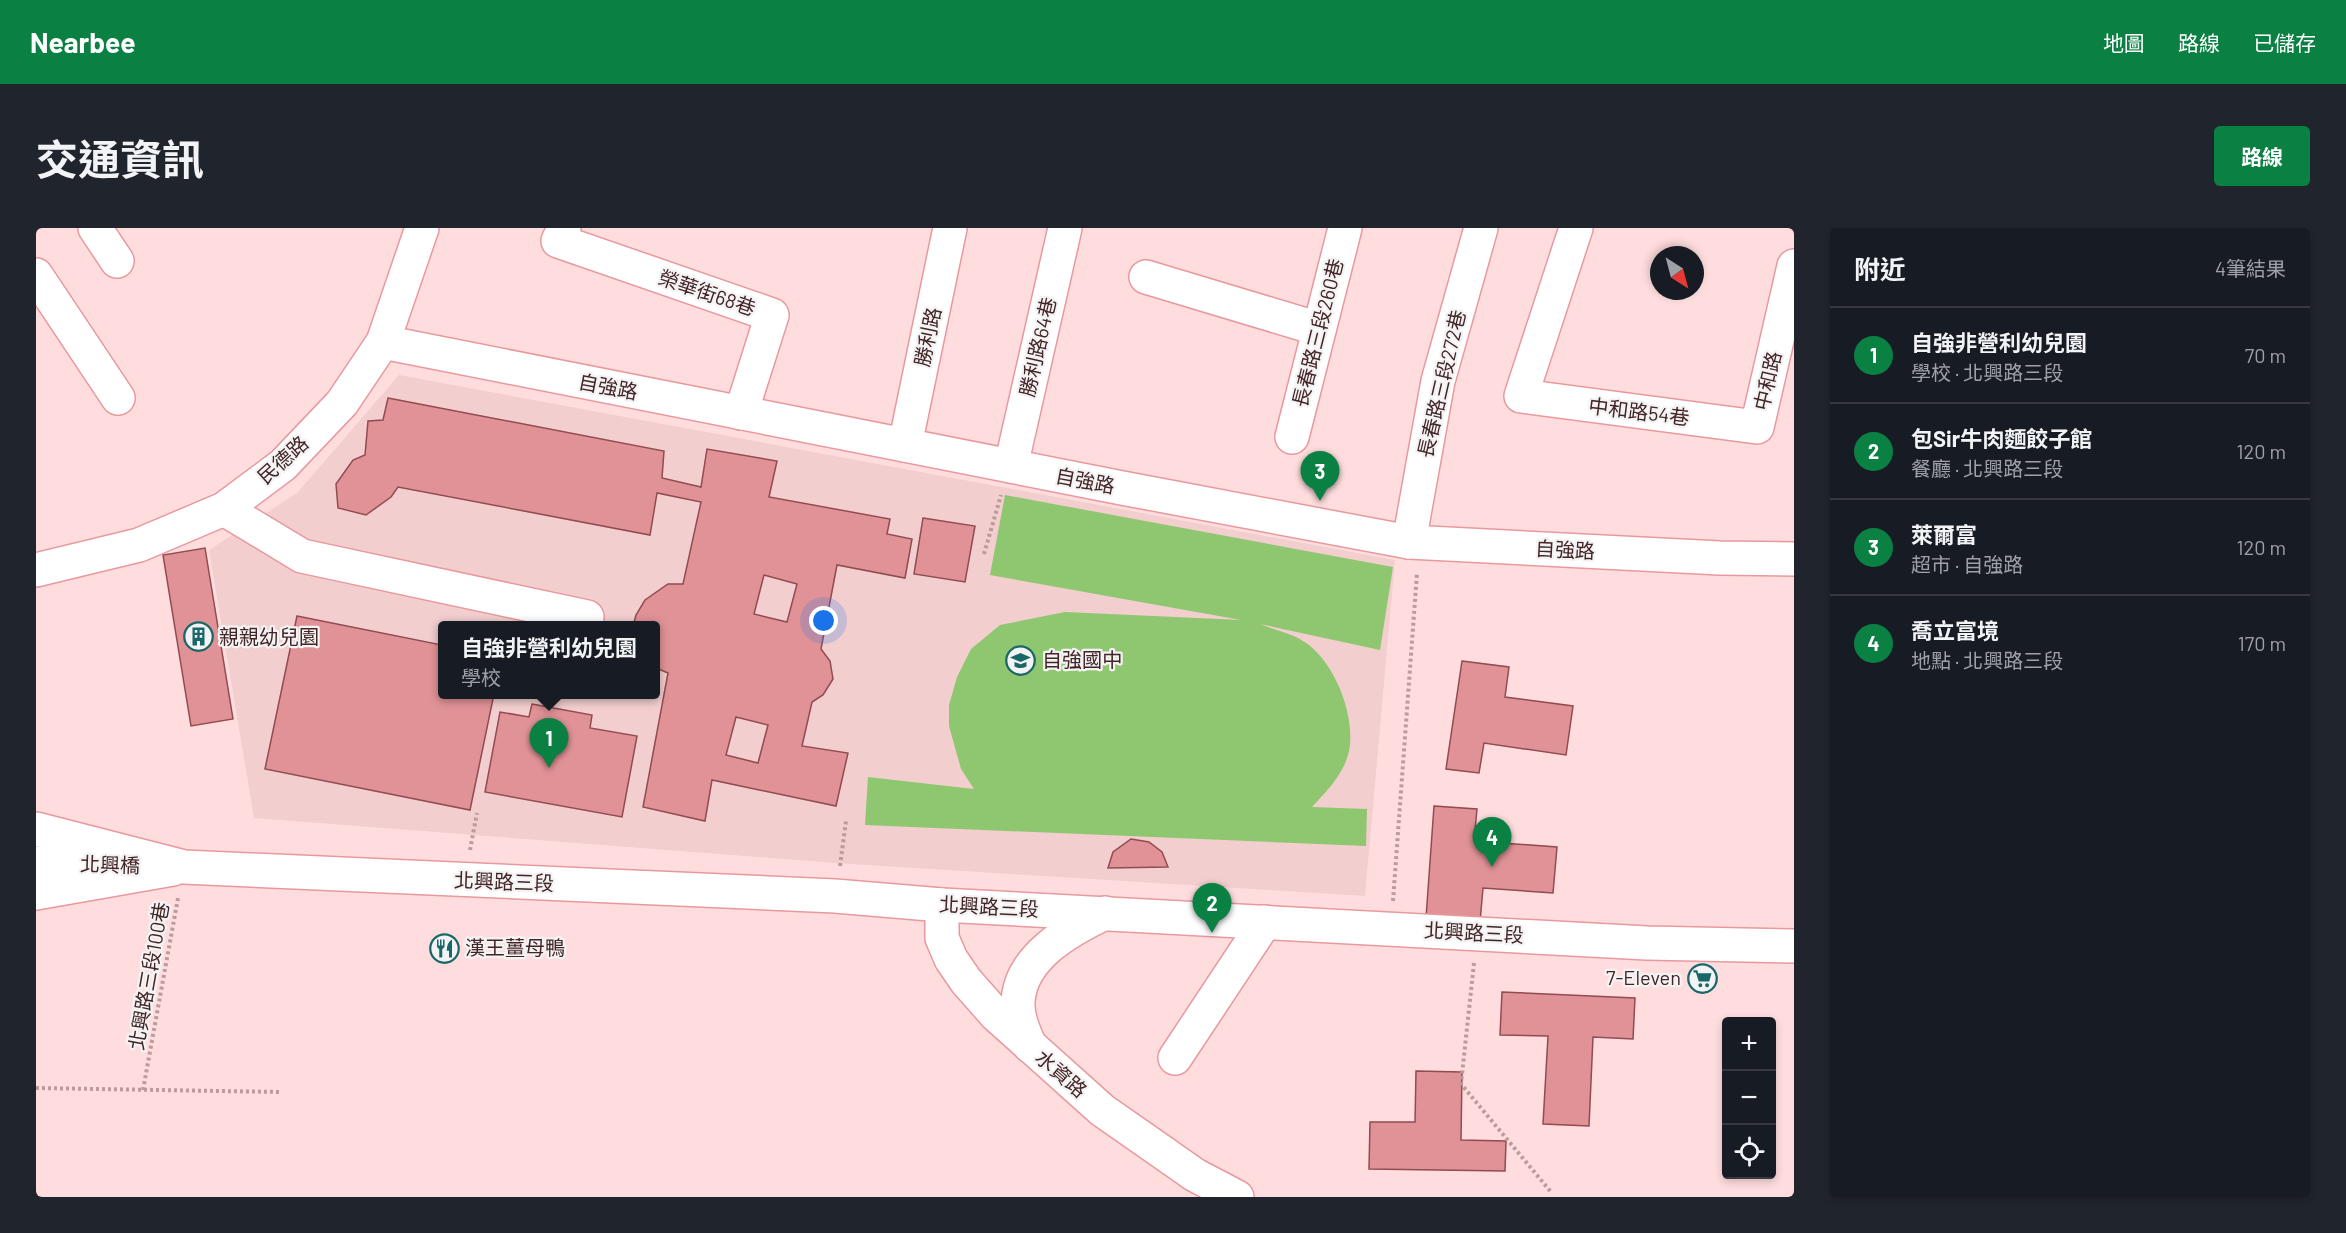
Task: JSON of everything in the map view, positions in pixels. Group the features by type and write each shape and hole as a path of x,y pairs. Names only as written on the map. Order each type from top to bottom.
{"street":[{"path":"95,228 117,261"},
{"name":"民德路","path":"36,570 139,545 224,509 282,465 342,403 383,342 422,228"},
{"name":"榮華街68巷","path":"564,228 558,241 772,315 741,413"},
{"name":"勝利路","path":"906,446 950,228"},
{"name":"勝利路64巷","path":"1011,466 1065,228"},
{"name":"長春路三段260巷","path":"1292,437 1345,228"},
{"name":"長春路三段272巷","path":"1414,542 1438,381 1481,228"},
{"name":"中和路54巷","path":"1576,228 1521,396 1757,427"},
{"name":"中和路","path":"1757,427 1794,266"},
{"path":"36,276 118,398"},
{"path":"1146,277 1319,329"},
{"name":"自強路","path":"383,342 906,446 1414,542 1720,558 1794,559"},
{"path":"224,509 302,556 586,617"},
{"name":"北興路三段","path":"36,829 184,867 835,896 942,905 1647,942 1794,946"},
{"name":"北興橋","path":"36,862 184,867"},
{"name":"北興路三段","path":"36,893 184,867"},
{"name":"水資路","path":"942,905 942,938 951,959 966,981 989,1007 1030,1048 1102,1110 1195,1175 1237,1197"},
{"path":"1030,1048 1020,1021 1017,1002 1021,987 1029,972 1040,955 1060,938 1106,912"},
{"path":"1175,1058 1265,922"}],"path":[{"path":"984,554 1011,466"},
{"path":"1391,928 1414,542"},
{"path":"835,896 846,821"},
{"name":"北興路三段100巷","path":"143,1090 184,867"},
{"path":"1477,933 1461,1084 1551,1192"},
{"path":"36,1088 281,1092"}],"shaded area":[{"name":"自強國中","path":"399,375 1395,560 1365,896 835,863 254,818 209,550 297,493"}],"green space":[{"path":"1005,495 1393,567 1380,650 1260,624 1303,641 1315,650 1334,676 1347,709 1350,725 1348,755 1338,777 1312,807 1367,809 1366,846 865,825 868,777 974,789 961,769 949,726 949,705 957,677 971,649 1000,625 1065,612 1241,620 990,575"}],"building":[{"path":"388,398 664,451 662,478 701,487 707,449 777,461 769,497 890,519 887,534 912,539 905,578 837,565 821,649 830,661 833,679 823,695 812,702 802,746 848,753 836,806 712,780 705,821 643,807 668,673 660,670 660,621 634,621 645,600 668,584 683,584 701,502 657,493 650,535 398,487 391,497 366,515 338,508 336,484 353,460 365,455 368,421 383,420","holes":["764,575 797,584 787,622 754,614","736,717 768,725 758,763 726,755"]},
{"path":"923,518 975,526 965,582 914,574"},
{"name":"親親幼兒園","path":"205,548 233,719 191,726 163,555"},
{"path":"297,616 438,644 438,699 493,699 470,810 265,769"},
{"path":"1462,661 1509,667 1505,697 1573,706 1566,755 1484,743 1479,773 1446,769"},
{"path":"532,704 592,715 590,728 637,736 622,817 485,792 500,712 529,717"},
{"path":"1434,806 1477,809 1474,841 1557,847 1553,893 1483,888 1480,922 1426,918"},
{"path":"1131,839 1149,842 1162,852 1168,867 1108,868 1113,852"},
{"path":"1502,992 1635,998 1633,1039 1593,1037 1589,1126 1543,1124 1548,1036 1500,1035"},
{"path":"1416,1071 1462,1072 1461,1140 1506,1141 1505,1171 1369,1169 1370,1122 1415,1122"}],"place":[{"name":"萊爾富","path":"1320,501"},
{"name":"親親幼兒園","path":"198,637"},
{"name":"自強國中","path":"1021,660"},
{"name":"自強非營利幼兒園","path":"549,768"},
{"name":"喬立富境","path":"1492,867"},
{"name":"包Sir牛肉麵餃子館","path":"1212,933"},
{"name":"漢王薑母鴨","path":"444,948"},
{"name":"7-Eleven","path":"1702,978"}]}
